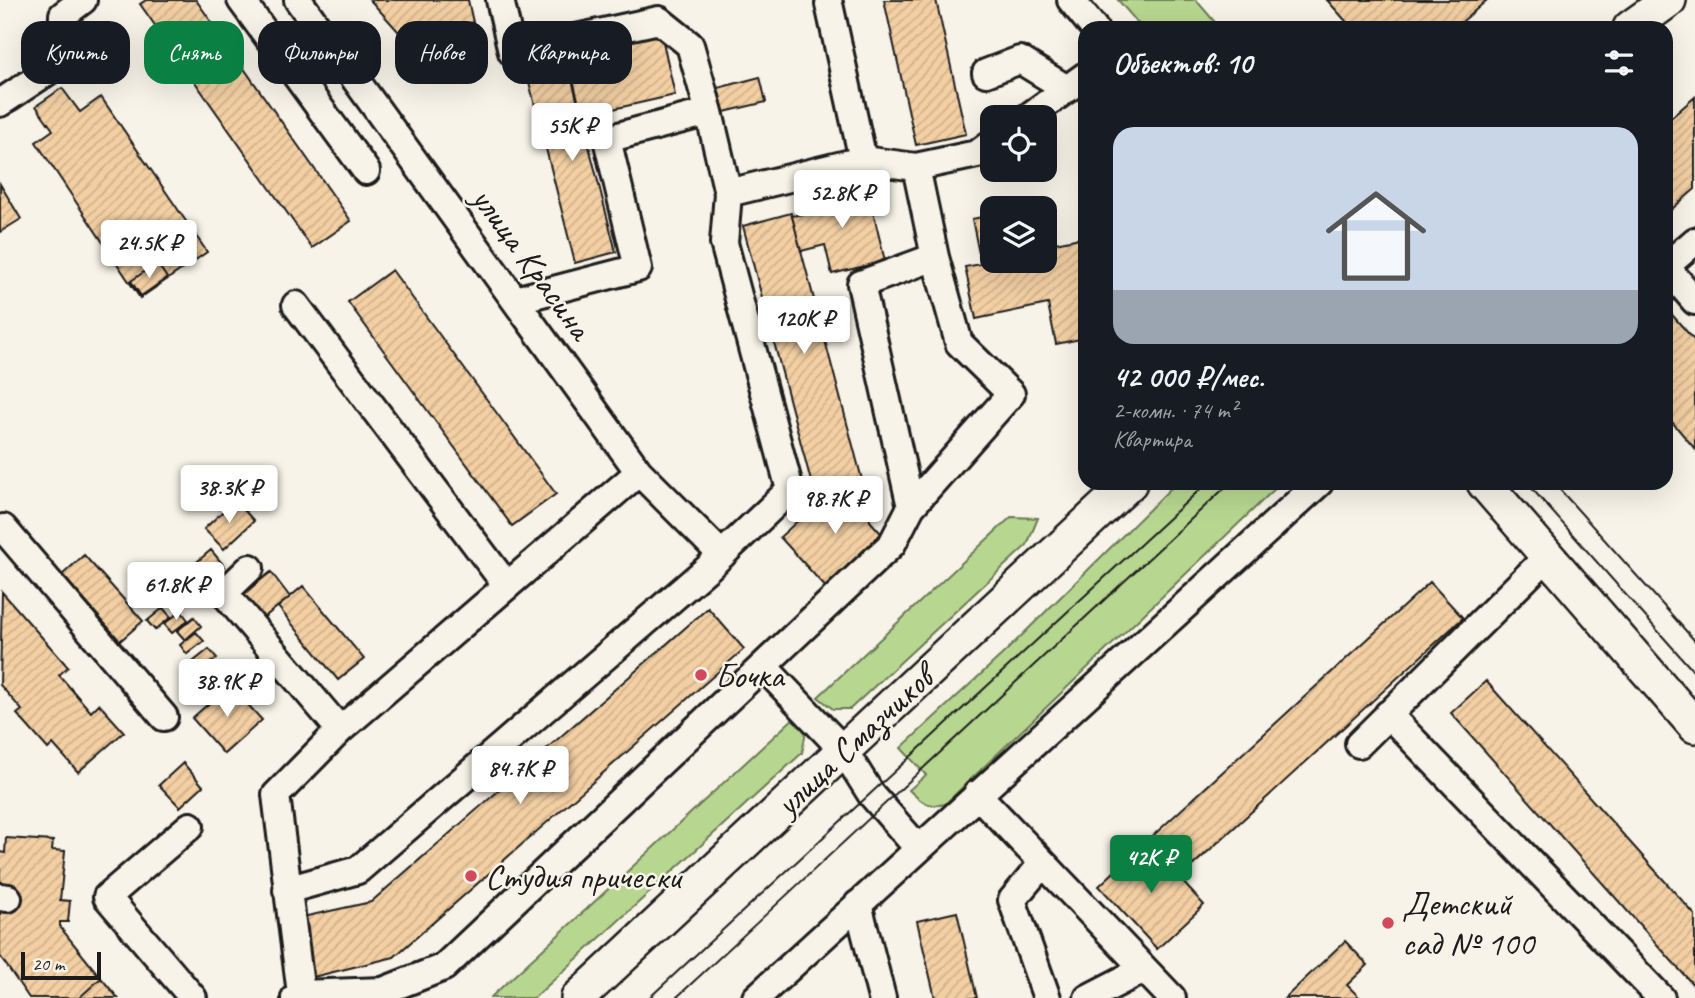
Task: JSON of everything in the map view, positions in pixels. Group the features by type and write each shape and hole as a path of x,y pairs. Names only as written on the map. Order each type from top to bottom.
{"main road":[{"path":"1640,21 1669,0"},
{"name":"улица Смазчиков","path":"578,998 1123,490"},
{"path":"1490,490 1695,726"}],"street":[{"path":"0,103 62,62 63,15 83,0"},
{"path":"241,0 366,171"},
{"name":"улица Красина","path":"298,0 639,472 722,555"},
{"path":"287,890 358,870 722,555 790,490 724,243 728,193 690,45 659,20 512,52 500,0"},
{"path":"1071,0 1088,21"},
{"path":"829,4 863,160"},
{"path":"986,73 1020,60 1076,83"},
{"path":"1045,105 1076,83"},
{"path":"515,300 638,268 607,139 709,112"},
{"path":"728,193 863,160 916,167 980,152"},
{"path":"639,472 340,730 276,794 298,996 383,990 444,967 892,544 911,507 1011,394 959,343 935,257 916,167"},
{"path":"1673,260 1695,240"},
{"path":"911,507 861,284 935,257"},
{"path":"1673,275 1695,301"},
{"path":"296,305 507,586"},
{"path":"756,998 1311,490"},
{"path":"0,530 3,528 163,717"},
{"path":"1359,744 1547,557"},
{"path":"250,568 223,593 340,730"},
{"path":"764,667 844,751 871,794 918,848"},
{"path":"1388,714 1661,998"},
{"path":"977,794 1157,988"},
{"path":"190,826 107,897 193,998"},
{"path":"1043,863 1012,900 1047,998"},
{"path":"858,904 877,995"},
{"path":"1088,998 1157,988"}],"green space":[{"path":"1118,0 1196,0 1214,21 1136,21"},
{"path":"1169,490 1274,490 945,804 925,803 909,790 926,775 901,748 1006,651"},
{"path":"1011,517 1038,518 1027,545 850,709 833,709 818,697"},
{"path":"796,716 806,731 802,753 534,998 490,998"}],"building":[{"path":"146,0 196,0 211,21 152,21 140,4"},
{"path":"370,0 468,0 473,21 395,21 395,28"},
{"path":"884,0 936,0 966,134 916,145"},
{"path":"1327,0 1487,0 1463,21 1346,21"},
{"path":"661,33 675,95 582,116 574,84 632,84 632,40"},
{"path":"244,68 351,221 312,248 196,84 244,84"},
{"path":"760,77 766,102 724,112 718,88"},
{"path":"530,84 573,84 616,252 575,263"},
{"path":"62,88 80,112 101,97 207,252 140,298 36,142 53,130 36,106"},
{"path":"1695,97 1695,189 1673,208 1673,116"},
{"path":"0,184 21,219 0,232"},
{"path":"867,187 885,261 832,274 825,245 801,251 792,216 817,211 814,199"},
{"path":"791,213 864,487 816,500 743,226"},
{"path":"980,217 980,259 972,219"},
{"path":"1078,238 1078,339 1056,344 1048,304 976,319 965,267 980,264 980,273 1057,273 1057,243"},
{"path":"157,263 167,278 141,296 131,281"},
{"path":"392,270 556,494 512,526 348,302"},
{"path":"1673,316 1695,341 1695,449 1673,423"},
{"path":"864,487 870,521 886,539 829,591 780,537 823,498"},
{"path":"235,500 254,521 224,549 204,529"},
{"path":"211,550 225,567 195,593 180,576"},
{"path":"84,555 143,621 120,641 62,575"},
{"path":"271,572 290,597 263,618 243,594"},
{"path":"1430,582 1463,618 1179,878 1146,842"},
{"path":"303,586 364,659 338,680 278,607"},
{"path":"2,592 68,667 59,675 91,712 99,704 124,732 78,772 53,744 48,749 17,714 22,710 0,685"},
{"path":"163,608 171,617 155,630 147,621"},
{"path":"708,608 744,649 394,957 309,978 298,918 371,902"},
{"path":"181,611 188,620 172,633 164,624"},
{"path":"194,617 201,626 185,640 177,631"},
{"path":"196,632 204,641 187,654 180,645"},
{"path":"209,649 217,658 200,671 193,662"},
{"path":"213,662 220,672 204,685 197,676"},
{"path":"220,672 228,681 211,694 204,685"},
{"path":"1486,681 1695,915 1695,987 1451,713"},
{"path":"230,685 262,720 224,754 192,718"},
{"path":"183,763 203,786 180,807 159,785"},
{"path":"6,838 53,841 52,850 65,851 60,900 70,901 68,922 60,922 60,927 101,978 79,998 29,998 0,956 0,852 5,853"},
{"path":"1146,842 1204,905 1157,949 1099,886"},
{"path":"957,912 977,998 935,998 917,921"},
{"path":"1345,941 1368,965 1347,985 1360,998 1285,998"},
{"path":"101,978 118,998 79,998"}],"tram line":[{"path":"649,998 1199,490"},
{"path":"676,998 1222,490"},
{"path":"1533,490 1695,673"},
{"path":"1560,490 1695,641"}],"place":[{"name":"Бочка","path":"701,675"},
{"name":"Студия прически","path":"471,876"},
{"name":"Детский сад № 100","path":"1388,923"}]}
